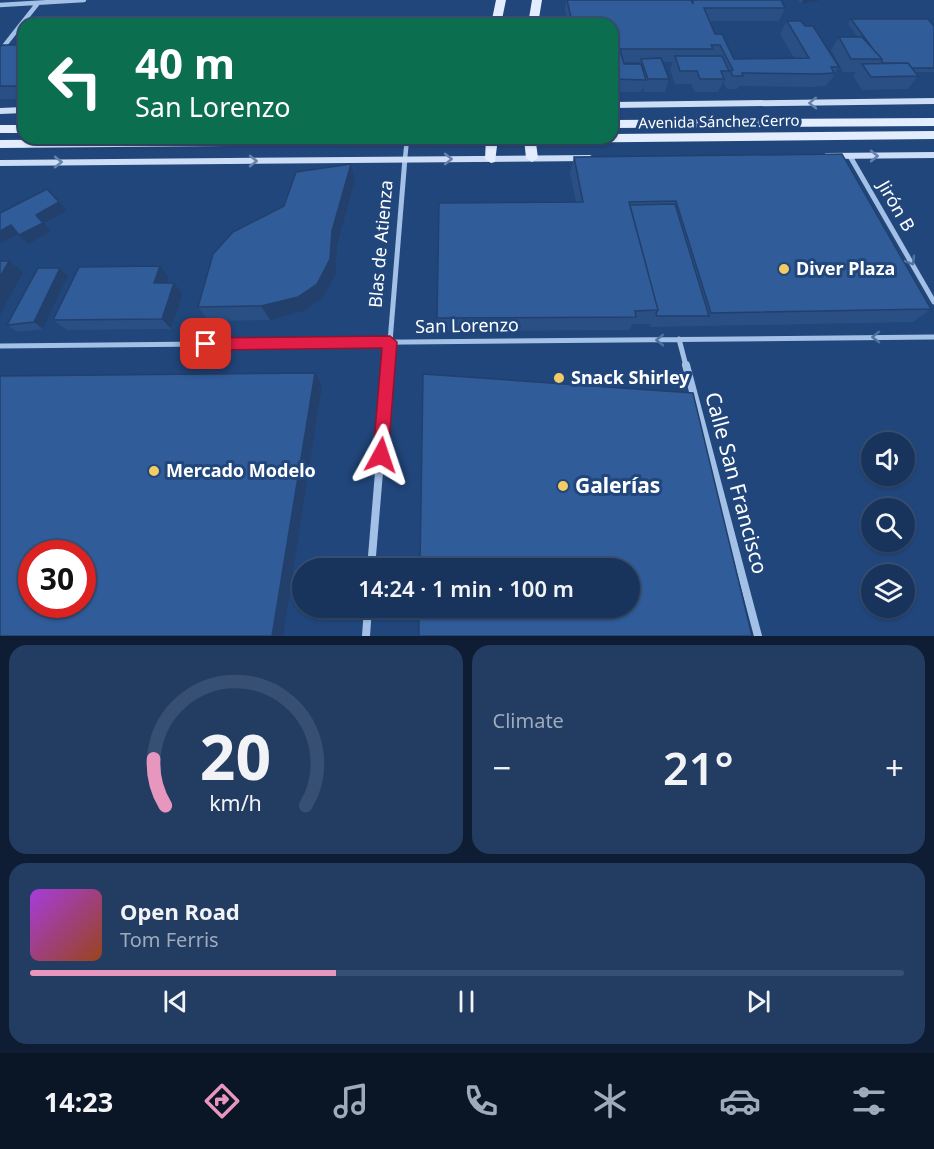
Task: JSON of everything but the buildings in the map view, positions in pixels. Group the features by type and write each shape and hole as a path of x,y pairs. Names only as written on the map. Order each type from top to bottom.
{"main road":[{"path":"497,18 501,0"},
{"path":"534,18 537,0"},
{"name":"Avenida Sánchez Cerro","path":"618,105 934,101"},
{"path":"0,111 18,110"},
{"name":"Avenida Sánchez Cerro","path":"618,124 934,122"},
{"path":"0,129 18,129"},
{"name":"Avenida Sánchez Cerro","path":"618,138 934,135"},
{"name":"Avenida Sánchez Cerro","path":"0,144 18,144"},
{"path":"492,144 492,159"},
{"path":"532,158 533,144"},
{"path":"815,156 934,155"},
{"path":"0,163 603,158"}],"street":[{"path":"0,5 84,0"},
{"path":"26,18 38,3"},
{"path":"0,51 18,28"},
{"name":"Blas de Atienza","path":"372,558 406,144"},
{"name":"Jirón B","path":"850,156 934,302"},
{"name":"San Lorenzo","path":"0,346 934,337"},
{"name":"Calle San Francisco","path":"680,339 758,636"},
{"path":"366,636 367,618"}],"place":[{"name":"Diver Plaza","path":"784,269"},
{"name":"Snack Shirley","path":"559,378"},
{"name":"Mercado Modelo","path":"154,471"},
{"name":"Galerías","path":"563,486"}],"route":[{"path":"206,344 390,342 381,455"}]}
